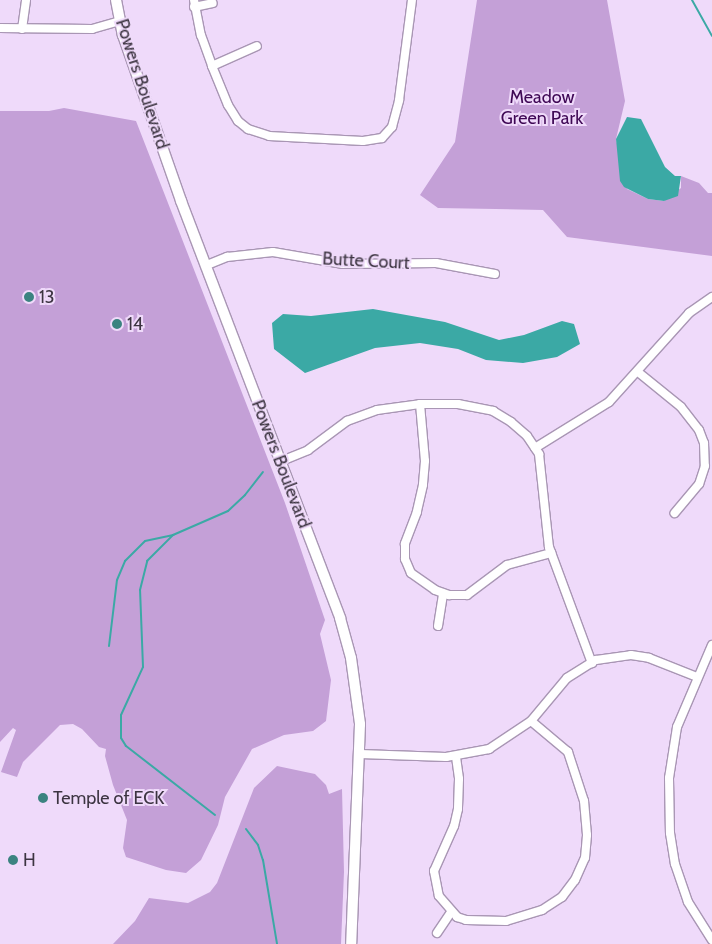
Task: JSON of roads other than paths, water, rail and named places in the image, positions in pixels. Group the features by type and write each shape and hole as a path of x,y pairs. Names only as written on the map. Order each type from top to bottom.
{"main road":[{"name":"Powers Boulevard","path":"116,0 120,21 174,183 207,264 279,462 342,625 358,695 360,754 352,944"}],"street":[{"path":"22,29 26,0"},
{"path":"213,3 194,3 212,66 228,106 248,129 269,136 326,141 382,138 392,127 399,100 412,0"},
{"path":"0,28 92,29 120,21"},
{"path":"212,66 257,46"},
{"name":"Butte Court","path":"207,264 227,257 273,252 343,264 436,263 495,274"},
{"path":"535,448 609,402 638,372 688,313 712,297"},
{"path":"638,372 681,408 699,430 704,443 705,466 699,484 675,513"},
{"path":"279,462 308,450 347,421 377,410 420,404 458,404 493,411 527,436 535,448 544,484 546,526 551,553 592,663"},
{"path":"420,404 424,461 423,485 417,512 405,544 405,560 420,581 443,593 467,595 507,565 551,553"},
{"path":"438,626 443,593"},
{"path":"712,646 677,727 669,778 670,832 675,864 688,902 712,940"},
{"path":"360,754 456,757 490,749 531,721 567,678 592,663 630,655 666,662 697,677"},
{"path":"456,757 459,779 458,809 454,826 434,871 439,896 451,912 466,920 506,921 542,910 562,897 575,880 585,858 586,818 576,771 568,752 531,721"},
{"path":"437,933 451,912"}],"waterway":[{"path":"692,0 712,36"},
{"path":"215,815 126,746 121,738 121,715 143,667 140,590 147,561 173,535 228,511 245,495 263,472"},
{"path":"109,646 117,580 125,561 145,541 173,535"},
{"path":"246,829 258,845 263,860 277,944"}],"place":[{"name":"13","path":"29,297"},
{"name":"14","path":"117,324"},
{"name":"Temple of ECK","path":"43,798"},
{"name":"H","path":"13,860"}],"park label":[{"name":"Meadow Green Park","path":"542,108"}]}
